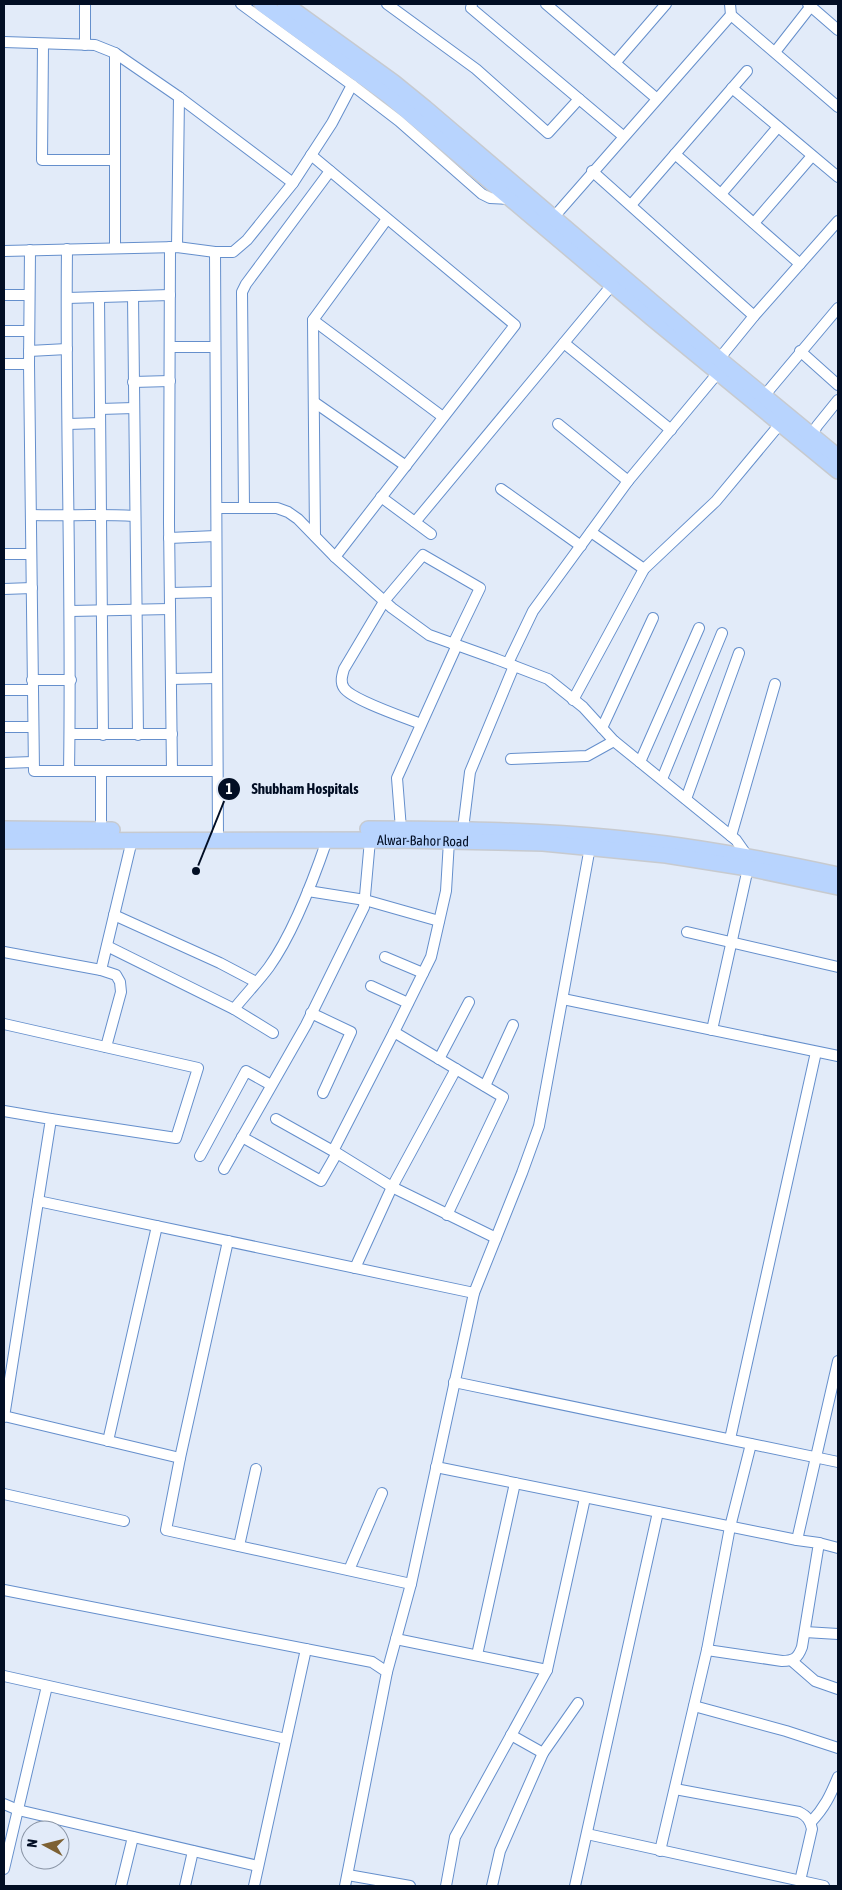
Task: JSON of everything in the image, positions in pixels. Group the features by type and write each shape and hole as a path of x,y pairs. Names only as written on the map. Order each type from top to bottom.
{"main road":[{"path":"262,4 553,218 621,274 721,365 780,424 838,471"},
{"path":"285,4 393,82 495,176 510,199 612,285 764,396 838,457"},
{"name":"Alwar-Bahor Road","path":"4,829 101,830 327,840 524,842 748,862 838,887"},
{"name":"Alwar-Bahor Road","path":"4,841 132,840 218,835 401,829 463,829 614,838 748,862 838,875"}],"street":[{"path":"85,4 85,45"},
{"path":"240,4 352,85 418,137 482,194 500,200 510,199"},
{"path":"387,4 476,68 548,133 579,99"},
{"path":"472,4 472,8 623,136"},
{"path":"546,4 656,98"},
{"path":"615,63 666,4"},
{"path":"775,52 809,5 838,30"},
{"path":"553,218 730,9 775,52 838,107"},
{"path":"4,42 95,45 115,53 179,97 294,183"},
{"path":"43,44 42,160 115,160"},
{"path":"115,53 115,248"},
{"path":"631,206 747,71"},
{"path":"4,251 173,247 233,252 248,240 294,183 332,122 352,85"},
{"path":"732,88 812,156 837,173"},
{"path":"172,771 170,294 179,97"},
{"path":"721,194 778,127"},
{"path":"675,154 800,264"},
{"path":"311,155 515,325 335,557"},
{"path":"754,223 812,156"},
{"path":"244,508 242,292 330,171"},
{"path":"592,171 754,316"},
{"path":"315,536 313,320 388,219"},
{"path":"463,829 470,772 533,611 628,481 671,430 721,365 754,316 838,221"},
{"path":"67,249 66,349 71,680 69,771"},
{"path":"30,250 29,364 34,770 217,771"},
{"path":"215,252 218,835"},
{"path":"415,522 612,285"},
{"path":"67,298 170,294"},
{"path":"4,296 29,295"},
{"path":"133,296 134,516 138,735"},
{"path":"99,297 103,735"},
{"path":"764,396 838,308"},
{"path":"313,320 444,417"},
{"path":"4,331 29,331"},
{"path":"564,343 671,430"},
{"path":"170,347 214,347"},
{"path":"29,350 66,349"},
{"path":"800,351 838,385"},
{"path":"4,364 29,364"},
{"path":"133,382 170,382"},
{"path":"812,436 817,426 838,400"},
{"path":"314,402 406,466"},
{"path":"100,409 134,408"},
{"path":"68,424 100,423"},
{"path":"558,424 628,481"},
{"path":"573,700 644,569 716,501 780,424"},
{"path":"501,489 581,546"},
{"path":"382,497 431,534"},
{"path":"217,508 277,508 288,512 298,519 335,557 392,608 429,635 548,679 583,708 614,741 736,840 748,862 712,1030"},
{"path":"31,515 68,516 101,514 134,516"},
{"path":"591,532 644,569"},
{"path":"170,538 216,536"},
{"path":"4,554 31,554"},
{"path":"401,829 397,778 421,724 455,644 480,588 423,555 385,600 344,669 341,679 344,688 354,697 421,724"},
{"path":"4,589 32,588"},
{"path":"170,593 216,592"},
{"path":"70,611 136,608 170,609"},
{"path":"602,728 653,618"},
{"path":"640,762 699,628"},
{"path":"662,779 722,633"},
{"path":"686,799 739,653"},
{"path":"171,679 217,678"},
{"path":"4,690 71,680"},
{"path":"730,836 775,684"},
{"path":"4,727 33,727"},
{"path":"70,734 172,734"},
{"path":"511,760 587,756 614,741"},
{"path":"4,763 33,762"},
{"path":"101,771 101,830"},
{"path":"100,970 132,840"},
{"path":"234,1009 269,966 287,936 315,877 327,840"},
{"path":"224,1169 311,1013 364,907 370,840"},
{"path":"242,1137 322,1181 431,957 446,891 449,841"},
{"path":"345,1886 387,1672 411,1584 474,1293 539,1126 590,847"},
{"path":"308,891 365,900 439,921"},
{"path":"114,915 220,963 256,982"},
{"path":"687,932 838,967"},
{"path":"107,946 234,1009 273,1033"},
{"path":"4,952 100,970 116,975 120,982 121,992 106,1047"},
{"path":"385,957 423,973"},
{"path":"371,986 408,1003"},
{"path":"563,999 838,1056"},
{"path":"439,1059 469,1002"},
{"path":"311,1013 351,1032 323,1094"},
{"path":"4,1024 198,1068 176,1138 4,1111"},
{"path":"484,1086 513,1025"},
{"path":"394,1032 503,1097 447,1214"},
{"path":"730,1439 816,1052"},
{"path":"355,1268 392,1187 456,1069"},
{"path":"200,1156 246,1071 271,1085"},
{"path":"276,1118 392,1187 496,1238"},
{"path":"51,1119 4,1416 180,1458"},
{"path":"38,1201 474,1293"},
{"path":"108,1441 157,1226"},
{"path":"228,1241 166,1530 411,1584"},
{"path":"797,1540 838,1361"},
{"path":"454,1382 838,1462"},
{"path":"660,1851 707,1650 730,1527 751,1444"},
{"path":"436,1467 730,1527 797,1540 819,1542 838,1548"},
{"path":"239,1546 256,1469"},
{"path":"477,1655 514,1483"},
{"path":"349,1570 382,1493"},
{"path":"4,1494 124,1521"},
{"path":"446,1886 455,1837 547,1670 586,1498"},
{"path":"575,1886 658,1512"},
{"path":"707,1650 782,1661 792,1661 799,1656 819,1542"},
{"path":"4,1590 372,1662 387,1672"},
{"path":"804,1632 838,1634"},
{"path":"396,1638 547,1670"},
{"path":"254,1886 306,1649"},
{"path":"792,1661 815,1681 838,1689"},
{"path":"4,1676 286,1739"},
{"path":"4,1870 47,1686"},
{"path":"492,1886 500,1851 543,1752 578,1703"},
{"path":"694,1706 786,1731 838,1748"},
{"path":"511,1735 543,1752"},
{"path":"811,1822 830,1799 838,1777"},
{"path":"675,1789 800,1812 806,1815 811,1822 812,1829 800,1881"},
{"path":"4,1804 18,1810 258,1866"},
{"path":"587,1834 824,1886"},
{"path":"121,1886 133,1837"},
{"path":"185,1886 193,1851"},
{"path":"348,1874 410,1886"}],"place":[{"name":"Shubham Hospitals","path":"196,871"}]}
